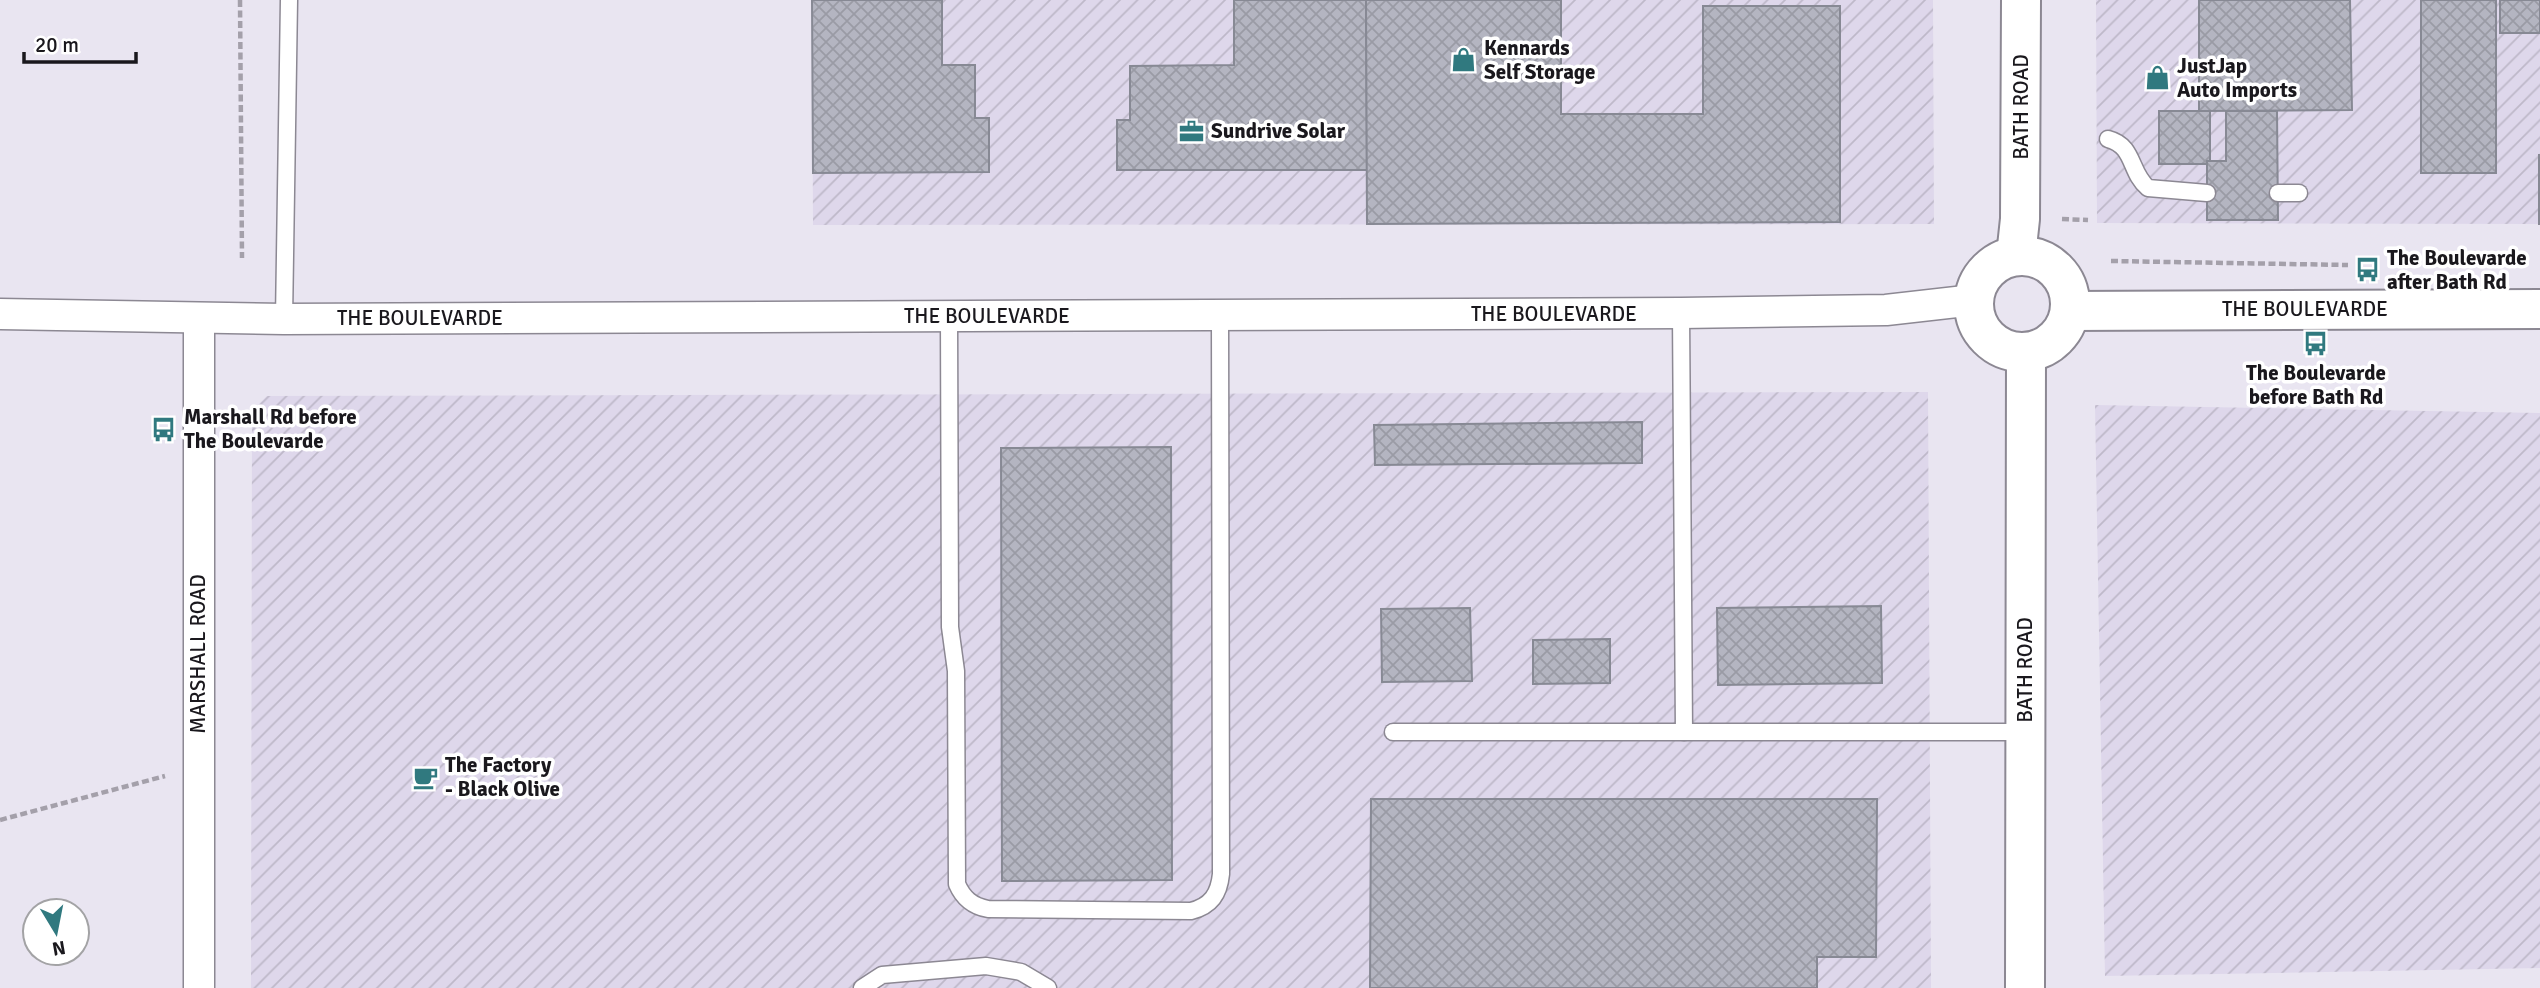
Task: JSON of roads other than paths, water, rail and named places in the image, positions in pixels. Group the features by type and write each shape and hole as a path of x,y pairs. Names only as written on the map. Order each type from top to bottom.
{"street":[{"name":"BATH ROAD","path":"2016,256 2020,219 2021,0"},
{"path":"2016,256 2045,261 2057,270 2068,289 2070,311 2059,334 2050,343 2026,352 2010,350 1994,343 1983,332 1975,317 1974,300 1978,284 1987,270 2016,256"},
{"name":"THE BOULEVARDE","path":"0,314 284,319 1681,313 1886,310 1974,300"},
{"name":"THE BOULEVARDE","path":"2070,311 2540,309"},
{"name":"MARSHALL ROAD","path":"199,319 199,988"},
{"name":"BATH ROAD","path":"2025,988 2026,352"}],"lane":[{"path":"284,319 289,0"},
{"path":"2108,139 2120,142 2129,152 2137,177 2148,188 2207,193"},
{"path":"2277,193 2300,192"},
{"path":"1681,313 1684,732"},
{"path":"949,316 950,626 956,671 957,884 962,895 971,903 988,909 1191,911 1203,908 1214,898 1220,888 1221,874 1220,315"},
{"path":"1393,732 2024,732"},
{"path":"862,988 882,975 986,966 1021,972 1048,988"}],"place":[{"name":"Kennards Self Storage","path":"1464,60"},
{"name":"JustJap Auto Imports","path":"2157,78"},
{"name":"Sundrive Solar","path":"1191,131"},
{"name":"The Boulevarde after Bath Rd","path":"2367,270"},
{"name":"The Boulevarde before Bath Rd","path":"2316,344"},
{"name":"Marshall Rd before The Boulevarde","path":"164,429"},
{"name":"The Factory - Black Olive","path":"425,777"}]}
